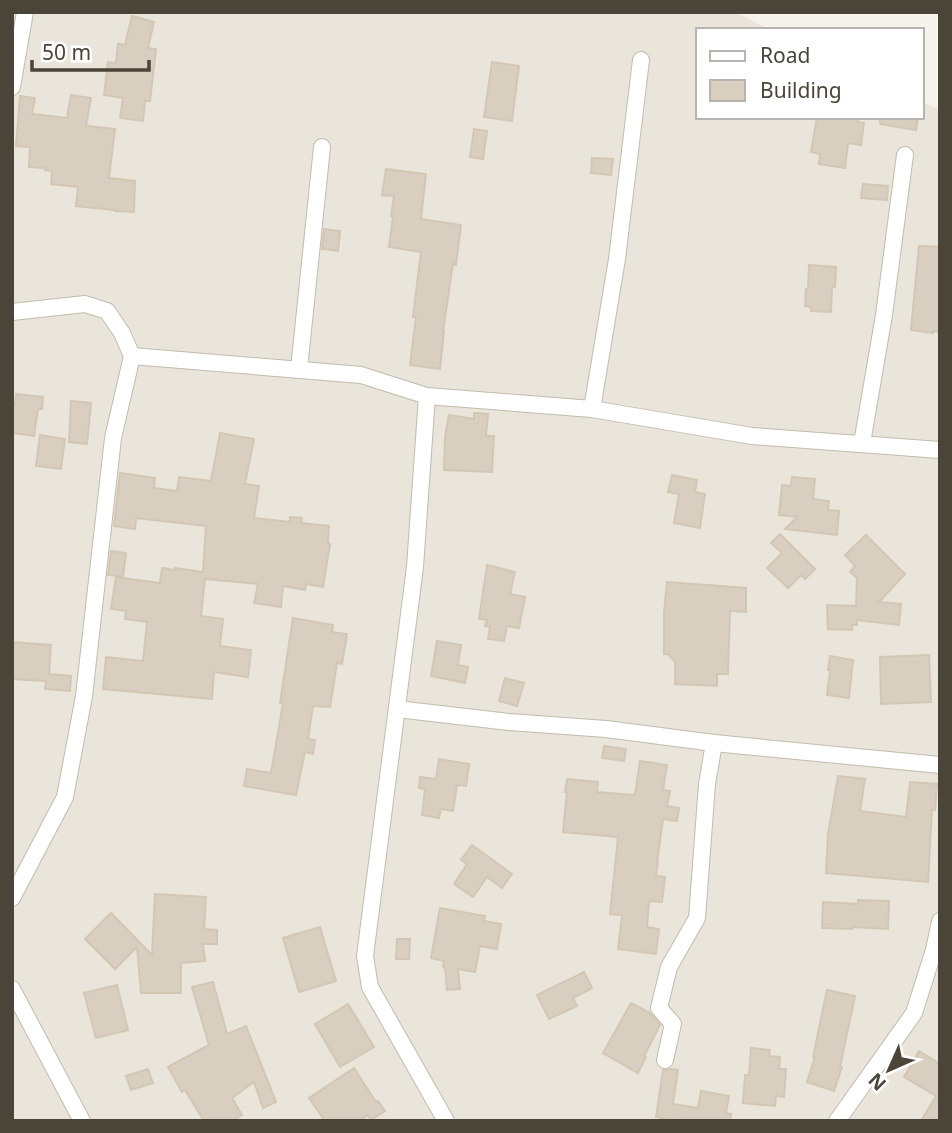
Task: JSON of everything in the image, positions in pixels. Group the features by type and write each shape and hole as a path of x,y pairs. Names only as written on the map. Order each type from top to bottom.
{"street":[{"path":"12,87 25,12"},
{"path":"592,408 617,260 641,60"},
{"path":"299,369 322,147"},
{"path":"862,443 884,315 905,155"},
{"path":"12,312 85,304 107,311 122,333 132,356 113,438 84,696 65,797 12,898"},
{"path":"132,356 361,374 427,396 592,408 752,436 940,450"},
{"path":"427,396 415,567 366,956 370,987 446,1121"},
{"path":"397,709 940,765"},
{"path":"666,1060 673,1024 659,1008 669,967 697,918 707,784 714,743"},
{"path":"837,1121 914,1013 934,950 940,921"},
{"path":"12,989 82,1121"}],"shaded area":[{"path":"12,12 735,12 767,28 696,28 696,119 924,119 924,103 940,110 940,1121 12,1121"}],"building":[{"path":"132,16 154,22 148,48 156,49 150,101 145,101 143,121 120,118 123,98 104,95 108,62 116,63 118,44 125,45"},
{"path":"492,62 519,66 512,121 484,117"},
{"path":"71,95 91,98 86,126 115,129 109,178 135,181 134,212 76,206 78,187 51,184 52,171 29,167 30,147 16,146 20,96 35,98 32,114 67,118"},
{"path":"817,119 858,119 858,122 864,123 861,145 848,143 845,168 819,164 820,154 811,152"},
{"path":"880,119 918,119 916,130 880,124"},
{"path":"474,129 487,131 483,159 470,157"},
{"path":"592,158 613,159 611,175 591,173"},
{"path":"386,169 426,174 421,219 461,225 443,331 440,369 410,365 421,252 389,247 394,196 382,195"},
{"path":"863,184 888,186 887,200 861,198"},
{"path":"324,229 340,231 338,251 322,249"},
{"path":"919,246 940,247 940,332 911,330"},
{"path":"809,265 836,267 831,312 811,311 811,307 805,306"},
{"path":"16,394 43,397 42,409 38,409 34,436 12,433 12,404 15,404"},
{"path":"71,401 91,403 87,444 69,442"},
{"path":"474,413 488,414 486,436 494,436 492,472 444,470 449,415 474,419"},
{"path":"220,433 254,439 245,484 259,486 254,518 290,522 290,517 302,518 301,523 329,526 330,544 323,587 306,584 305,590 283,586 281,607 254,603 258,584 205,579 201,616 223,619 220,646 251,650 248,677 214,672 212,699 103,689 106,657 143,661 147,622 125,619 126,611 111,609 116,577 160,583 162,568 203,572 206,526 136,518 135,529 114,526 120,473 155,478 154,488 177,491 179,477 211,481"},
{"path":"40,435 65,439 61,469 36,466"},
{"path":"672,475 697,480 695,492 705,494 700,528 674,523 679,494 668,492"},
{"path":"792,477 815,479 813,499 829,501 828,510 839,511 837,535 785,529 797,517 779,515 782,485 791,486"},
{"path":"780,534 815,569 805,579 801,575 788,588 767,568 782,553 771,543"},
{"path":"866,535 905,574 879,602 901,604 899,625 857,620 857,625 852,625 852,630 828,629 827,605 856,606 857,578 850,572 855,566 845,555"},
{"path":"111,551 126,553 123,577 108,575"},
{"path":"487,565 515,572 510,594 525,597 519,628 507,626 504,641 488,639 490,627 485,626 487,620 479,619"},
{"path":"667,582 746,588 746,612 730,611 728,674 717,674 717,686 675,684 675,662 668,654 664,654"},
{"path":"293,618 333,625 332,632 347,634 342,664 337,663 330,707 313,706 308,739 315,740 313,754 305,752 296,795 244,786 247,769 271,773"},
{"path":"437,641 461,645 458,665 468,667 465,683 431,676"},
{"path":"12,642 51,645 49,674 71,676 70,691 45,689 46,681 12,679"},
{"path":"929,655 931,702 881,704 880,657"},
{"path":"830,656 853,660 849,698 827,695"},
{"path":"505,678 524,683 517,706 499,701"},
{"path":"604,746 626,749 624,761 602,758"},
{"path":"439,759 469,764 466,786 457,785 453,811 441,809 439,818 422,815 425,789 419,788 420,777 436,779"},
{"path":"640,761 667,765 663,790 670,791 667,806 679,808 677,821 663,819 656,876 665,877 662,902 649,901 647,927 659,929 656,954 618,949 622,915 610,914 618,837 563,832 567,779 598,782 597,792 635,795"},
{"path":"838,776 865,779 860,811 906,817 910,782 937,784 935,810 932,809 928,882 826,873 828,834"},
{"path":"472,845 512,874 502,888 487,877 473,897 454,884 467,864 461,860"},
{"path":"155,894 206,897 204,929 217,930 217,944 203,944 205,961 181,963 181,993 141,993 137,947 115,969 85,939 111,913 152,955"},
{"path":"858,900 889,901 888,929 822,928 823,902 858,904"},
{"path":"440,908 485,916 484,921 501,924 497,949 480,946 475,972 458,969 460,989 447,990 444,961 431,958"},
{"path":"320,927 336,981 299,992 283,938"},
{"path":"397,939 410,939 409,959 396,959"},
{"path":"584,972 592,988 573,998 577,1006 549,1019 537,995"},
{"path":"213,982 227,1034 246,1026 276,1102 263,1108 254,1082 232,1098 242,1115 232,1121 204,1121 185,1090 182,1092 168,1067 209,1045 192,987"},
{"path":"117,985 128,1030 96,1038 84,993"},
{"path":"827,990 855,996 842,1067 834,1091 807,1082 815,1057"},
{"path":"631,1003 650,1013 660,1025 638,1073 603,1053"},
{"path":"348,1004 374,1047 340,1067 315,1024"},
{"path":"751,1048 770,1050 769,1056 780,1057 779,1069 786,1069 784,1097 776,1096 775,1106 743,1103"},
{"path":"919,1051 940,1064 940,1121 921,1121 936,1096 904,1077"},
{"path":"354,1068 385,1111 371,1120 368,1115 359,1121 325,1121 309,1098"},
{"path":"148,1069 153,1083 131,1090 126,1076"},
{"path":"663,1070 678,1070 673,1104 698,1108 701,1091 729,1096 726,1113 731,1114 730,1121 678,1121 656,1117"}]}
